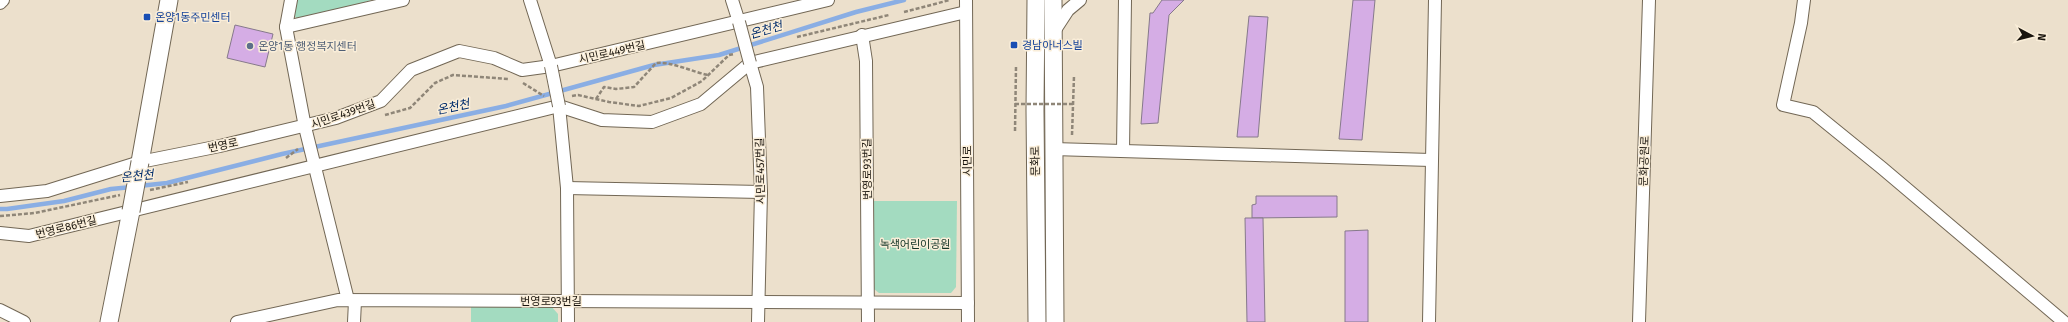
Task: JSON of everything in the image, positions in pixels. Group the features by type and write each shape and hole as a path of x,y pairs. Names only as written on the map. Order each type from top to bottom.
{"main road":[{"path":"109,322 131,211 169,0"},
{"name":"문화로","path":"1036,0 1035,110 1037,322"},
{"name":"문화로","path":"1053,0 1055,322"}],"street":[{"path":"0,3 3,0"},
{"name":"시민로439번길","path":"291,0 286,27 305,127 351,300 354,322"},
{"path":"286,27 403,0"},
{"path":"530,0 551,66 558,106 567,188 568,322"},
{"name":"시민로457번길","path":"732,0 757,88 761,192 758,322"},
{"path":"739,22 828,0"},
{"path":"1053,33 1068,10 1080,0"},
{"path":"1123,151 1125,0"},
{"path":"1429,322 1435,0"},
{"name":"문화공원로","path":"1639,322 1649,0"},
{"path":"1804,0 1801,23 1783,106 1813,112 1882,168 2064,322"},
{"path":"558,106 602,120 652,122 701,104 750,63 862,36 966,6"},
{"name":"시민로","path":"966,6 968,322"},
{"name":"시민로449번길","path":"551,66 739,22"},
{"name":"번영로93번길","path":"862,36 866,62 868,303"},
{"name":"시민로439번길","path":"305,127 336,118 381,101 411,70 458,51 494,58 522,70 551,66"},
{"name":"번영로86번길","path":"0,234 29,236 558,106"},
{"name":"번영로","path":"0,196 47,191 140,162 305,127"},
{"path":"1053,149 1431,160"},
{"path":"567,188 761,192"},
{"name":"번영로93번길","path":"238,322 338,300 968,304"},
{"path":"868,303 868,322"},
{"path":"0,310 24,322"}],"path":[{"path":"596,99 604,87 616,89 634,87 656,64 676,65 688,70 709,75"},
{"path":"1015,131 1016,66"},
{"path":"381,116 410,108 435,83 453,75 511,79 504,75"},
{"path":"1072,135 1074,76"},
{"path":"518,80 548,98"},
{"path":"1015,104 1073,104"},
{"path":"0,216 35,213 119,196"}],"green space":[{"path":"295,0 372,0 299,20 292,14"},
{"name":"녹색어린이공원","path":"874,201 957,201 956,287 951,293 879,293 874,289"},
{"path":"551,306 558,314 558,322 471,322 471,307"}],"building":[{"path":"1162,0 1184,0 1169,15 1158,123 1141,124 1150,13 1153,13"},
{"path":"1353,0 1375,0 1362,140 1339,139"},
{"path":"1249,16 1268,17 1258,137 1237,137"},
{"name":"온양1동 행정복지센터","path":"235,25 273,34 265,67 227,58"},
{"path":"1256,196 1337,196 1337,217 1252,218 1252,205 1256,204"},
{"path":"1245,218 1263,218 1265,322 1247,322"},
{"path":"1368,230 1368,322 1345,322 1345,231"}],"waterway":[{"name":"온천천","path":"139,186 167,183 282,154 506,106 654,65 719,55 856,12 904,0"},
{"name":"온천천","path":"0,209 64,201 111,189 132,187"}],"place":[{"name":"온양1동주민센터","path":"147,17"},
{"name":"경남아너스빌","path":"1014,45"},
{"name":"온양1동 행정복지센터","path":"250,46"}]}
